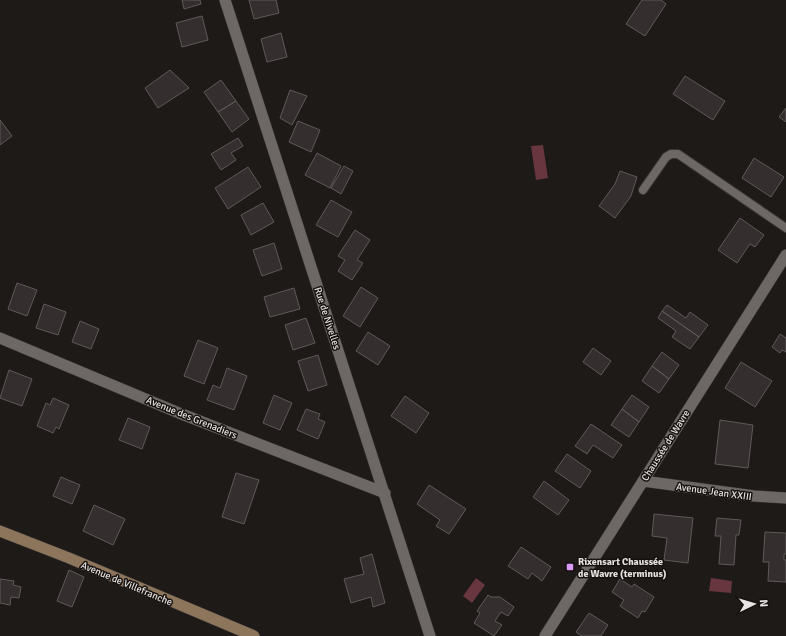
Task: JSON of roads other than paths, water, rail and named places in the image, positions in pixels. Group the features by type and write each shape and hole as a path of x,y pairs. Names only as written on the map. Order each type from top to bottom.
{"main road":[{"name":"Avenue de Villefranche","path":"0,531 76,561 254,636"}],"street":[{"name":"Rue de Nivelles","path":"225,0 430,636"},
{"name":"Chaussée de Wavre","path":"545,636 786,255"},
{"name":"Avenue des Grenadiers","path":"0,338 179,412 385,493"},
{"name":"Avenue Jean XXIII","path":"643,481 754,496 786,498"}],"lane":[{"path":"643,190 666,157 671,154 678,154 786,228"}],"place":[{"name":"Rixensart Chaussée de Wavre (terminus)","path":"570,567"}]}
